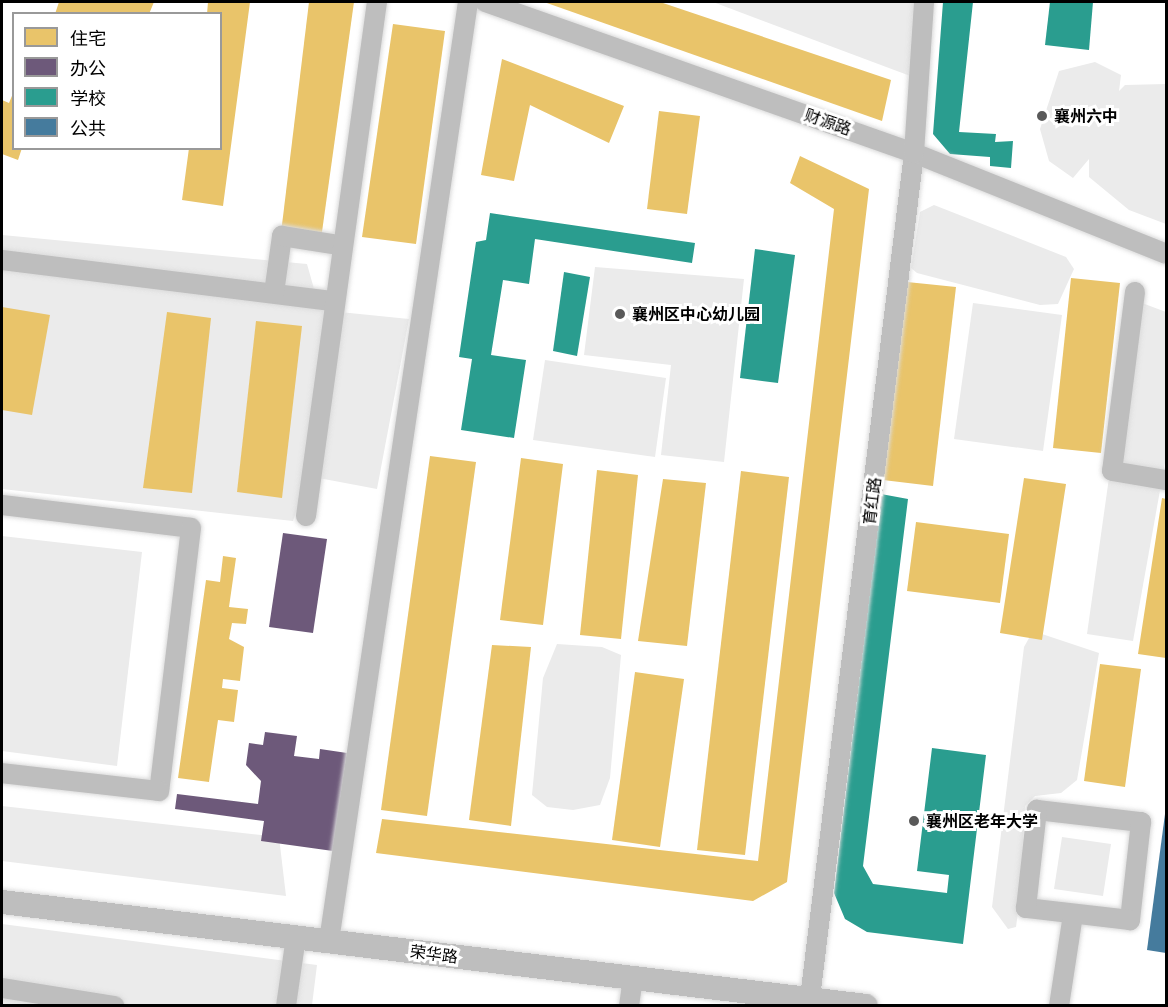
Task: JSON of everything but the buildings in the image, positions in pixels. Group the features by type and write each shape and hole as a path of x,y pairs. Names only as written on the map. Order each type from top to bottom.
{"main road":[{"name":"荣华路","path":"2,902 633,978 810,1002 866,1005"}],"street":[{"path":"306,516 331,301 376,2"},
{"path":"328,941 468,2"},
{"name":"财源路","path":"485,2 914,153 1167,254"},
{"name":"育红路","path":"810,1002 914,153 924,2"},
{"path":"274,293 282,236 339,245"},
{"path":"2,260 331,301"},
{"path":"1136,292 1112,471 1167,480"},
{"path":"2,505 191,528 159,791 2,773"},
{"path":"1037,810 1141,822 1130,920 1072,914 1026,908 1037,810"},
{"path":"1059,1005 1072,914"},
{"path":"286,1005 296,938"},
{"path":"629,1005 633,978"},
{"path":"2,987 115,1005"}],"shaded area":[{"path":"713,2 924,2 921,80"},
{"path":"1095,62 1121,75 1119,91 1125,85 1166,84 1166,224 1129,210 1089,177 1089,159 1073,178 1049,161 1040,129 1059,71"},
{"path":"934,205 1066,257 1074,269 1058,304 1040,305 917,273 911,268 920,212"},
{"path":"2,235 307,264 320,310 409,319 377,489 308,476 293,521 2,489"},
{"path":"595,267 744,279 724,462 661,455 671,365 584,355"},
{"path":"1134,300 1166,312 1166,457 1133,641 1087,634"},
{"path":"973,303 1062,315 1043,451 954,439"},
{"path":"545,360 666,378 655,457 533,440"},
{"path":"2,536 142,552 117,766 2,751"},
{"path":"1033,631 1099,653 1077,780 1061,793 1035,796 1025,806 1016,927 1008,929 992,907 1024,647"},
{"path":"557,644 602,647 621,655 610,778 600,805 573,810 547,807 532,795 543,678"},
{"path":"2,806 279,837 286,896 2,861"},
{"path":"1062,837 1111,844 1103,896 1054,889"},
{"path":"2,924 317,965 312,1005 2,1006"}],"place":[{"name":"襄州六中","path":"1042,116"},
{"name":"襄州区中心幼儿园","path":"620,314"},
{"name":"襄州区老年大学","path":"914,821"}]}
